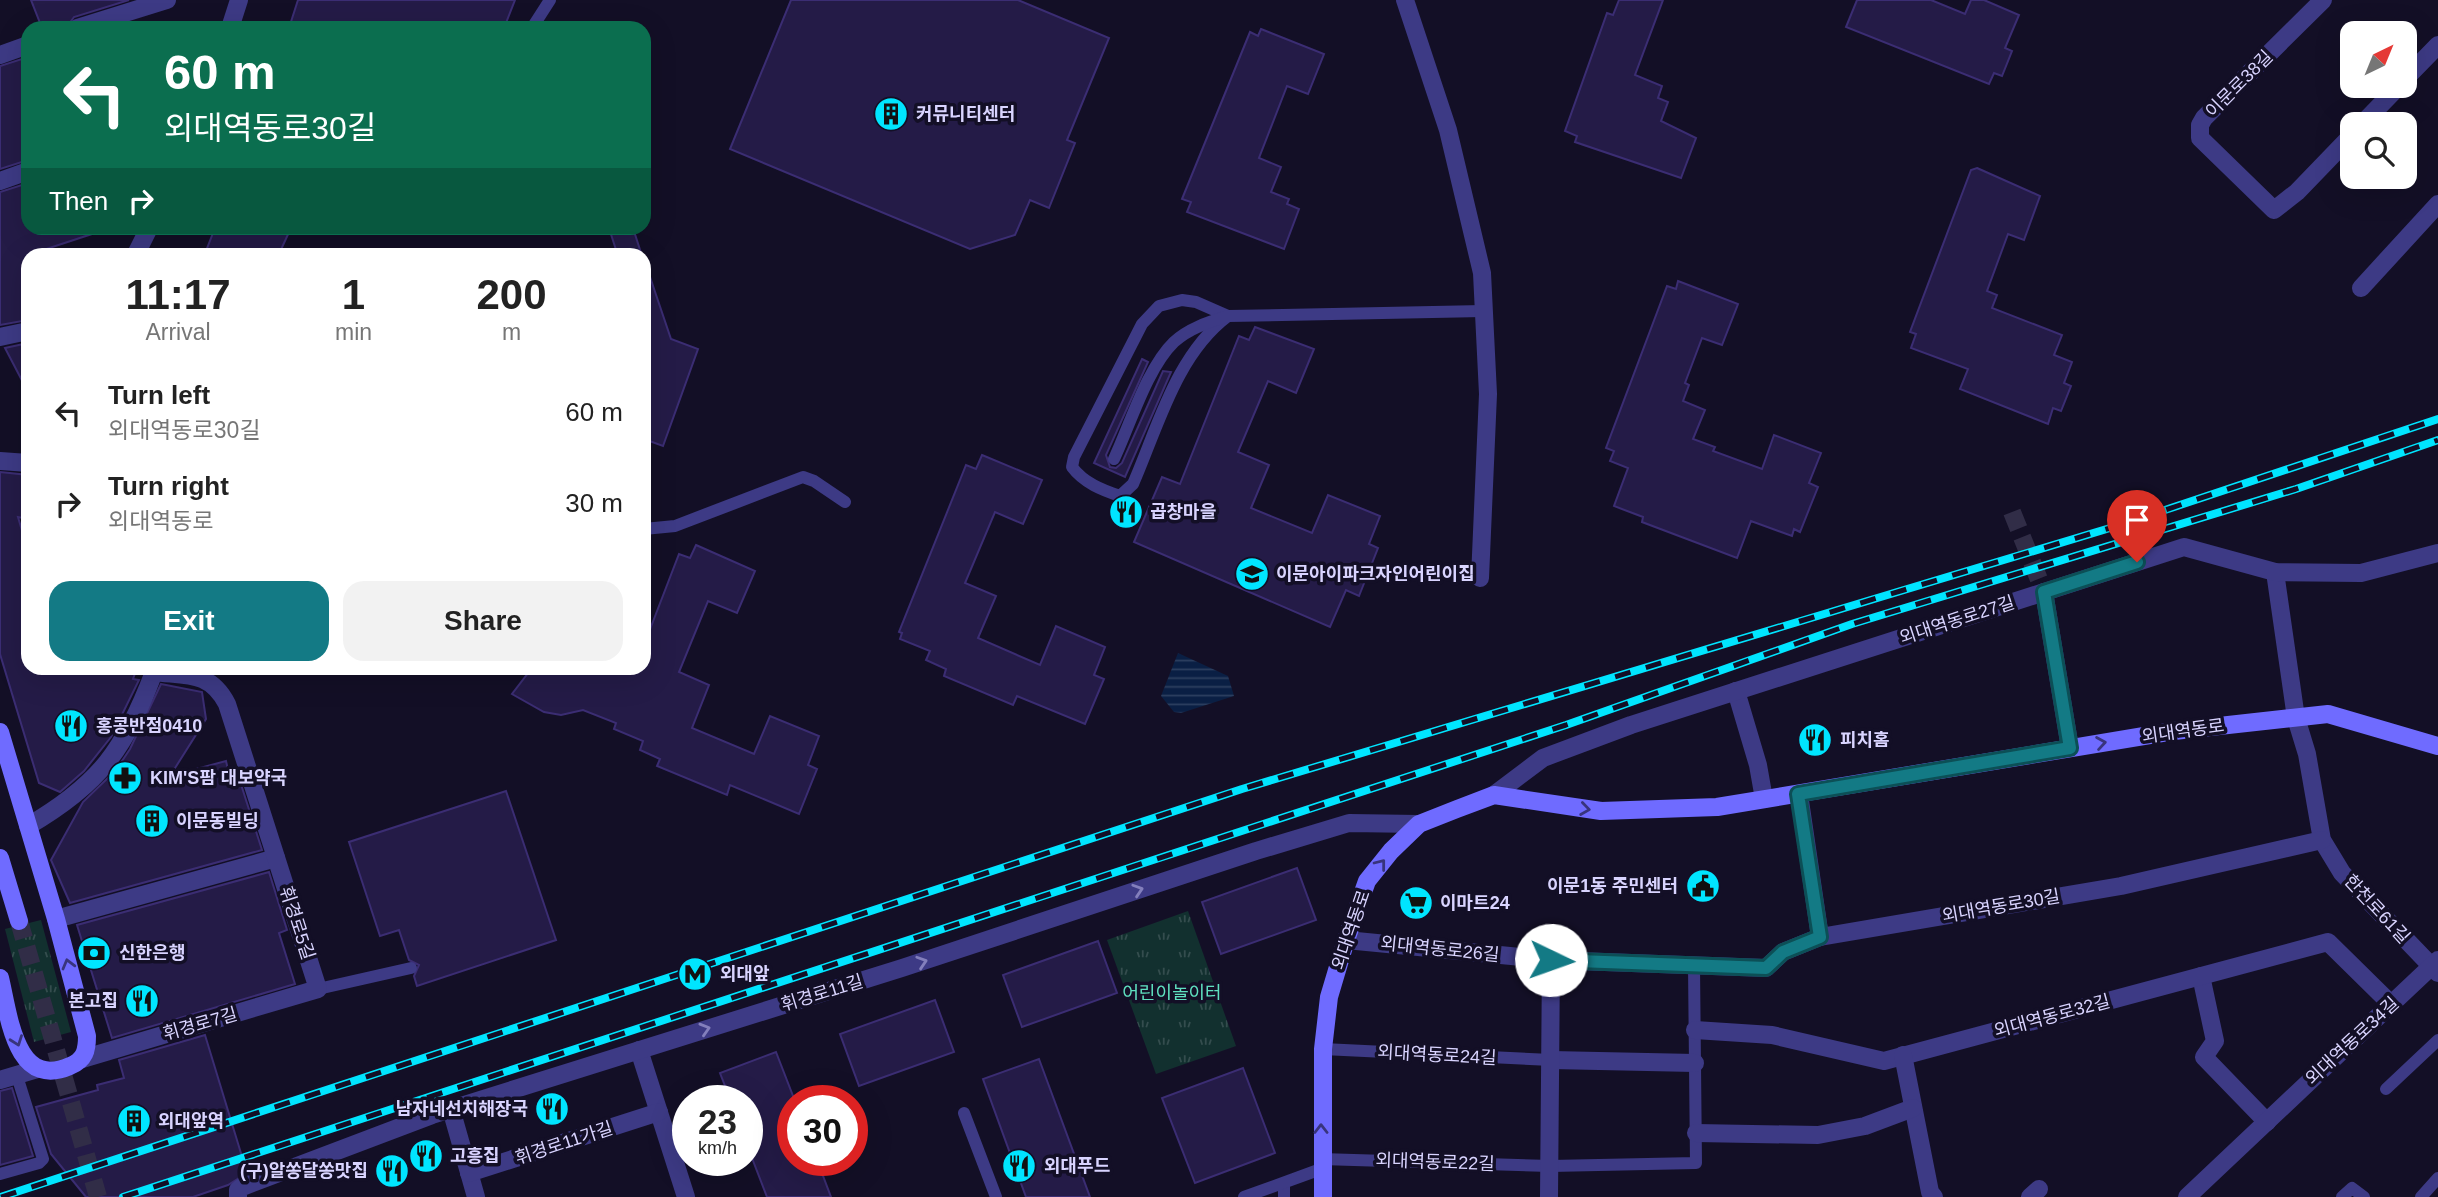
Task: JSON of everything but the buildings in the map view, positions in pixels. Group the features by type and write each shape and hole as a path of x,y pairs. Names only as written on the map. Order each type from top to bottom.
{"street":[{"path":"100,21 167,0"},
{"path":"232,21 239,0"},
{"path":"1405,0 1448,130 1482,273 1488,394 1480,578"},
{"name":"이문로38길","path":"2323,0 2200,125 2204,144 2274,210 2297,192 2340,147"},
{"path":"2417,67 2438,45"},
{"path":"0,55 21,48"},
{"path":"2374,112 2387,98"},
{"path":"0,181 21,174"},
{"path":"2361,288 2438,204"},
{"path":"0,337 21,332"},
{"path":"0,461 21,462"},
{"name":"외대역동로27길","path":"1494,795 1543,758 1736,691 2184,547 2275,572 2361,573 2438,553"},
{"path":"2275,572 2297,718 2307,754 2322,839"},
{"path":"2044,592 2070,748"},
{"path":"28,826 72,797 120,749 139,712 151,675"},
{"name":"휘경로5길","path":"180,675 208,680 223,695 318,989"},
{"path":"1736,691 1758,765 1764,799"},
{"name":"외대역동로","path":"1323,1197 1323,1049 1329,997 1367,881 1391,851 1419,824 1494,795 1601,811 1717,807 2174,731 2328,714 2438,746"},
{"path":"0,733 56,919 87,1036 86,1052 82,1059 58,1070 37,1069 8,1078"},
{"path":"1798,794 1820,937"},
{"name":"휘경로11길","path":"238,1197 238,1190 242,1187 451,1109 1349,823 1419,824"},
{"name":"외대역동로30길","path":"1820,937 2121,886 2322,839"},
{"name":"한천로61길","path":"2322,839 2342,873 2436,966"},
{"path":"0,858 19,921"},
{"path":"56,919 276,858"},
{"name":"외대역동로26길","path":"1346,940 1551,960 1766,968 1783,952 1820,937"},
{"name":"외대역동로32길","path":"1695,1030 1772,1035 1884,1061 2329,942 2391,1004"},
{"path":"1549,1197 1551,960"},
{"name":"외대역동로34길","path":"2187,1197 2391,1004 2436,966"},
{"path":"2200,976 2215,1041 2204,1057 2267,1122"},
{"path":"0,978 18,1047 26,1060 37,1069"},
{"name":"휘경로7길","path":"82,1059 318,989"},
{"path":"639,1050 686,1197"},
{"path":"1903,1055 1930,1192 1934,1197"},
{"name":"외대역동로24길","path":"1551,1060 1695,1063"},
{"path":"1696,1133 1818,1135 1866,1126 1913,1108"},
{"path":"451,1109 476,1197"},
{"name":"휘경로11가길","path":"469,1173 659,1112"}],"lane":[{"path":"536,21 550,0"},
{"path":"1182,300 1196,302 1228,316 1213,327 1188,359 1133,484 1119,496 1078,475 1072,467 1074,457 1149,314 1159,306 1182,300"},
{"path":"1114,459 1158,364 1174,342 1198,326 1228,316 1483,311"},
{"path":"651,528 675,526 803,477 814,481 845,502"},
{"name":"외대역동로22길","path":"1321,1164 1550,1166 1696,1163 1694,967"},
{"path":"318,989 411,968"},
{"path":"2386,1089 2438,1040"},
{"name":"외대역동로24길","path":"1323,1049 1551,1060"},
{"path":"0,1174 38,1163 43,1159 8,1078"},
{"path":"964,1113 996,1197"},
{"path":"1244,1197 1284,1183 1321,1164"},
{"path":"2421,1197 2438,1178"},
{"path":"1284,1183 1284,1197"},
{"path":"2342,1197 2352,1188 2364,1197"}],"green space":[{"name":"어린이놀이터","path":"1188,911 1236,1046 1156,1074 1107,940"},
{"path":"41,920 71,1032 34,1042 5,929"}],"water":[{"path":"1178,653 1228,676 1234,696 1181,713 1174,712 1161,696"}],"tunnel":[{"path":"2012,512 2044,592"},
{"path":"19,921 98,1197"}],"railway":[{"path":"1,1197 1242,789 2120,525 2438,419"},
{"path":"123,1197 1566,725 1852,624 2296,489 2438,440"}],"place":[{"name":"커뮤니티센터","path":"891,114"},
{"name":"곱창마을","path":"1126,512"},
{"name":"이문아이파크자인어린이집","path":"1252,574"},
{"name":"홍콩반점0410","path":"71,726"},
{"name":"피치홈","path":"1815,740"},
{"name":"KIM'S팜 대보약국","path":"125,778"},
{"name":"이문동빌딩","path":"152,821"},
{"name":"이문1동 주민센터","path":"1703,886"},
{"name":"이마트24","path":"1416,903"},
{"name":"신한은행","path":"94,953"},
{"name":"외대앞","path":"695,974"},
{"name":"본고집","path":"142,1001"},
{"name":"남자네선치해장국","path":"552,1109"},
{"name":"외대앞역","path":"134,1121"},
{"name":"고흥집","path":"426,1156"},
{"name":"외대푸드","path":"1019,1166"},
{"name":"(구)알쏭달쏭맛집","path":"392,1171"}],"route":[{"path":"1551,960 1766,968 1783,952 1820,937 1798,794 2070,748 2044,592 2137,562"}]}
